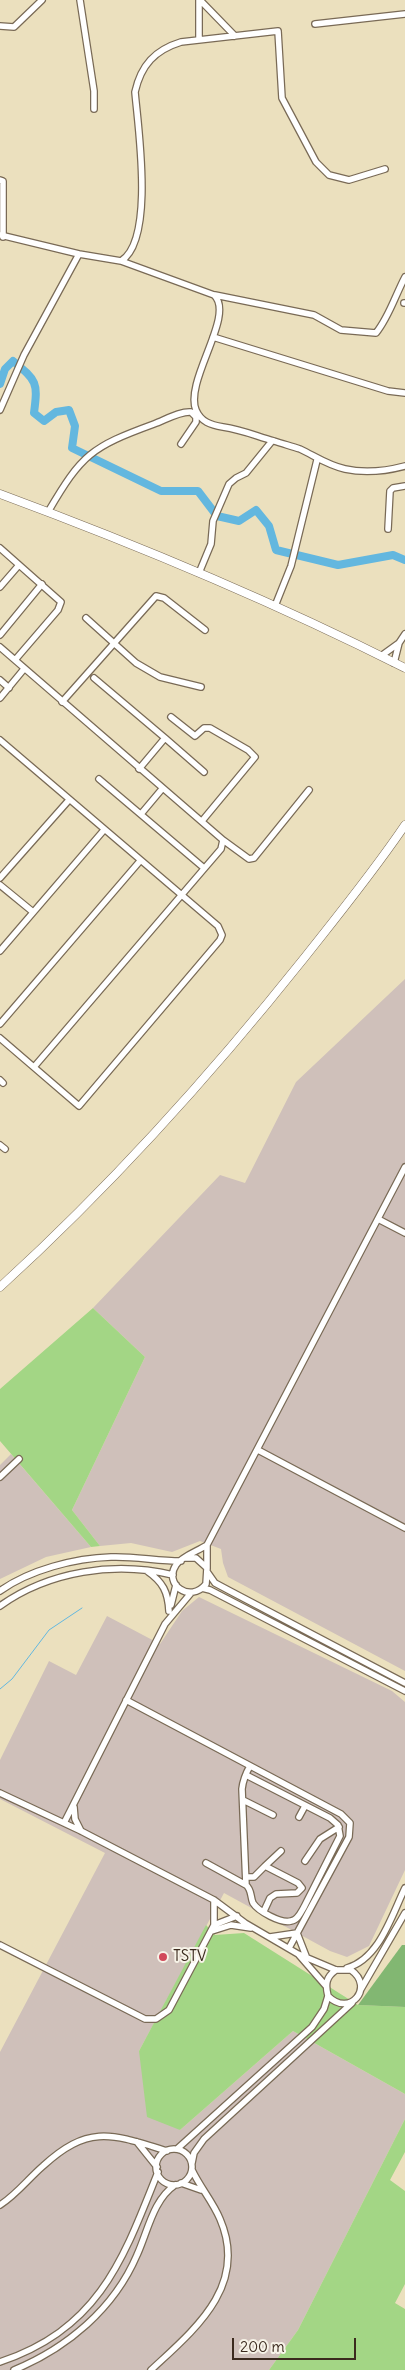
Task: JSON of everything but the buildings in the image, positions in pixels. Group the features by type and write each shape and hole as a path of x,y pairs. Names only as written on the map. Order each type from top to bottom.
{"main road":[{"path":"0,494 199,573 275,606 405,668"},
{"path":"0,1287 142,1148 204,1080 355,894 405,825"}],"street":[{"path":"0,26 14,27 42,0"},
{"path":"80,0 94,91 94,109"},
{"path":"199,0 236,36"},
{"path":"199,0 199,40"},
{"path":"314,24 405,14"},
{"path":"121,261 129,253 142,215 142,181 135,92 147,62 168,46 199,40 278,31 282,98 316,162 322,169 334,177 349,180 385,169"},
{"path":"0,180 3,181 2,236 79,254 121,261 214,295 314,315 341,330 376,333 383,324 393,298 405,277"},
{"path":"0,410 24,355 79,254"},
{"path":"214,295 220,306 213,338 193,394 198,415 205,422 214,426 244,430 299,449 317,460 351,470 393,469 405,466"},
{"path":"213,338 388,390 405,393"},
{"path":"48,512 69,477 83,459 94,450 121,436 191,412 196,417 196,422 181,444"},
{"path":"199,573 211,544 213,521 229,484 246,474 272,441"},
{"path":"275,606 291,566 317,460"},
{"path":"388,529 390,492 393,488 405,486"},
{"path":"0,548 58,598 60,606 15,660"},
{"path":"0,587 19,565"},
{"path":"0,634 42,584"},
{"path":"62,702 156,596 164,598 205,630"},
{"path":"86,618 114,642 116,647 154,674 201,688"},
{"path":"394,663 399,643 405,634"},
{"path":"381,656 399,643"},
{"path":"0,647 162,789 223,840 248,858 254,858 309,790"},
{"path":"0,698 24,669"},
{"path":"94,678 204,772"},
{"path":"0,680 9,688"},
{"path":"171,718 195,736 204,728 210,728 248,750 255,757 202,821"},
{"path":"139,769 165,738"},
{"path":"0,740 222,930 220,940 79,1106 0,1038"},
{"path":"99,779 204,868"},
{"path":"141,814 162,789"},
{"path":"0,878 69,800"},
{"path":"0,951 104,830"},
{"path":"34,1067 221,848 223,840"},
{"path":"0,1024 140,860"},
{"path":"0,885 33,912"},
{"path":"165,1624 191,1593 206,1584 208,1571 207,1545 405,1167"},
{"path":"378,1219 405,1233"},
{"path":"258,1450 405,1528"},
{"path":"0,1477 19,1459"},
{"path":"64,1824 165,1624 176,1585 173,1575 183,1559 207,1545"},
{"path":"0,1591 30,1575 84,1560 110,1557 196,1558 208,1571 215,1583 405,1683"},
{"path":"0,1606 32,1587 58,1578 101,1570 145,1570 173,1575"},
{"path":"145,1570 163,1584 168,1597 169,1610"},
{"path":"176,1585 185,1592 191,1593"},
{"path":"202,1588 210,1590 405,1691"},
{"path":"126,1700 341,1814 350,1823 349,1837 288,1948"},
{"path":"246,1885 243,1800 246,1775 250,1766"},
{"path":"206,1863 246,1885 251,1892 252,1900 258,1908 284,1922 291,1922 299,1916 340,1836 339,1827 330,1818 246,1775"},
{"path":"0,1793 81,1831 214,1900 270,1938 298,1954 336,1970 359,1965 372,1953 405,1888"},
{"path":"243,1800 273,1815"},
{"path":"74,1806 75,1819 81,1831"},
{"path":"299,1817 305,1806"},
{"path":"305,1861 320,1839 339,1827"},
{"path":"247,1877 254,1877 281,1852"},
{"path":"264,1911 270,1898 276,1894 297,1893 302,1888 298,1883 265,1866"},
{"path":"0,1945 145,2019 151,2020 160,2017 169,2010 214,1925 214,1900"},
{"path":"14,2370 56,2348 81,2331 105,2306 132,2268 165,2191 190,2176 194,2153 204,2139 356,2000 405,1913"},
{"path":"214,1925 237,1916"},
{"path":"210,1932 220,1927 231,1925 255,1929"},
{"path":"270,1938 297,1933"},
{"path":"297,1933 306,1956"},
{"path":"298,1954 326,1986"},
{"path":"346,1969 356,1974 359,1978 361,1990"},
{"path":"0,2205 70,2145 100,2135 117,2136 166,2151 177,2149 312,2027 324,2009 328,1996 327,1979 336,1970"},
{"path":"328,1996 341,2004 349,2004 356,2000"},
{"path":"137,2142 164,2181 201,2190"},
{"path":"177,2149 186,2154 192,2162"},
{"path":"0,2362 48,2338 86,2310 109,2281 120,2262 157,2170 159,2158 166,2151"},
{"path":"151,2370 208,2313 221,2292 227,2264 226,2238 220,2218 201,2190 192,2170"}],"shaded area":[{"path":"405,979 405,1671 228,1577 221,1549 200,1541 172,1552 131,1543 100,1546 72,1510 145,1357 93,1308 220,1175 245,1183 296,1082"},
{"path":"11,1454 91,1547 46,1557 0,1579 0,1465"},
{"path":"199,1597 392,1691 405,1702 405,1870 369,1946 347,1957 330,1951 224,1893 139,2051 180,2130 293,2031 405,2094 405,2119 298,2330 269,2370 0,2370 0,2052 105,1853 0,1799 0,1760 49,1661 76,1675 107,1616 160,1644 182,1611"}],"green space":[{"path":"93,1308 145,1357 72,1510 100,1546 91,1547 0,1441 0,1389"},
{"path":"206,1925 215,1935 244,1933 358,2005 405,2007 405,2094 293,2031 180,2130 147,2117 139,2051"},
{"path":"402,1945 405,1945 405,2007 358,2005"},
{"path":"405,2119 405,2152 390,2180 405,2191 405,2284 395,2303 405,2309 405,2370 269,2370 298,2330"}],"waterway":[{"path":"0,384 5,369 13,361 27,373 34,383 36,395 34,413 44,421 56,412 69,410 75,426 72,448 161,491 198,491 217,516 239,521 256,510 269,526 276,550 338,565 393,555 405,560"},
{"path":"0,1689 12,1679 49,1630 82,1608"}],"place":[{"name":"TSTV","path":"163,1957"}]}
